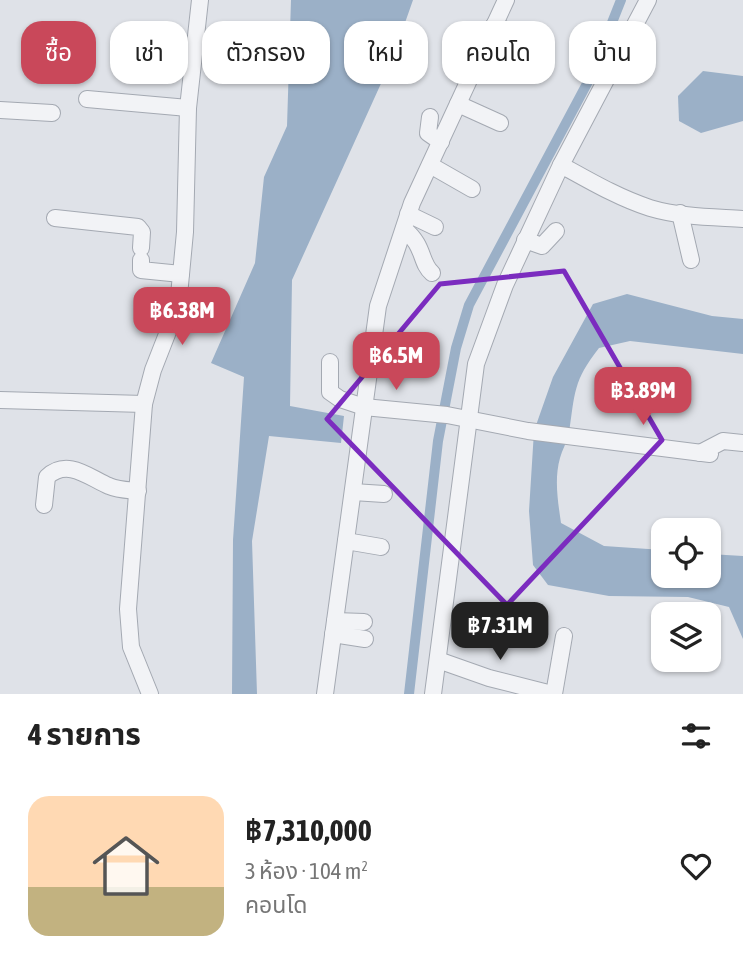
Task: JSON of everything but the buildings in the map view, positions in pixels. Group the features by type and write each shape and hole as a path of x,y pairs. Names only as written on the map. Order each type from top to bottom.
{"street":[{"path":"150,694 131,647 128,609 144,404 153,370 178,306 188,108 200,0"},
{"path":"496,21 506,0"},
{"path":"433,694 466,419 486,328 561,165 648,0"},
{"path":"325,694 377,306 406,222 467,84"},
{"path":"88,99 188,108"},
{"path":"458,104 500,123"},
{"path":"0,110 52,113"},
{"path":"430,117 428,133 441,142"},
{"path":"430,165 472,189"},
{"path":"561,165 602,188 650,208 743,219"},
{"path":"680,213 691,260"},
{"path":"55,218 138,227 142,232 141,270 181,274"},
{"path":"406,222 435,227"},
{"path":"406,222 427,268 432,273"},
{"path":"525,240 541,246 556,230"},
{"path":"330,362 330,392 340,399 364,407 446,415 527,431 705,453 723,441 743,443"},
{"path":"368,369 397,369"},
{"path":"0,400 144,404"},
{"path":"44,505 47,477 58,470 89,474 113,488 138,491"},
{"path":"353,492 384,494"},
{"path":"346,541 381,547"},
{"path":"334,627 364,630"},
{"path":"439,660 489,678 553,694 564,636"}],"highlighted area":[{"path":"564,271 662,440 507,605 327,419 440,284"}],"water":[{"path":"291,0 413,0 406,21 344,21 344,84 381,84 292,280 290,406 344,416 341,443 269,436 252,541 257,694 232,694 233,540 244,377 211,363 255,263 264,177 287,126 288,84 330,84 330,21 290,21"},
{"path":"703,71 743,76 743,121 701,133 679,121 678,96"},
{"path":"627,294 712,316 743,319 743,354 630,341 599,348 576,388 569,433 558,466 557,490 561,523 604,546 651,549 651,588 721,588 721,555 743,556 743,639 729,607 721,605 721,602 688,597 609,596 548,585 533,565 529,511 534,431 553,377 593,304"}],"waterway":[{"path":"409,694 438,441 456,348 469,305 590,78 621,0"}]}
